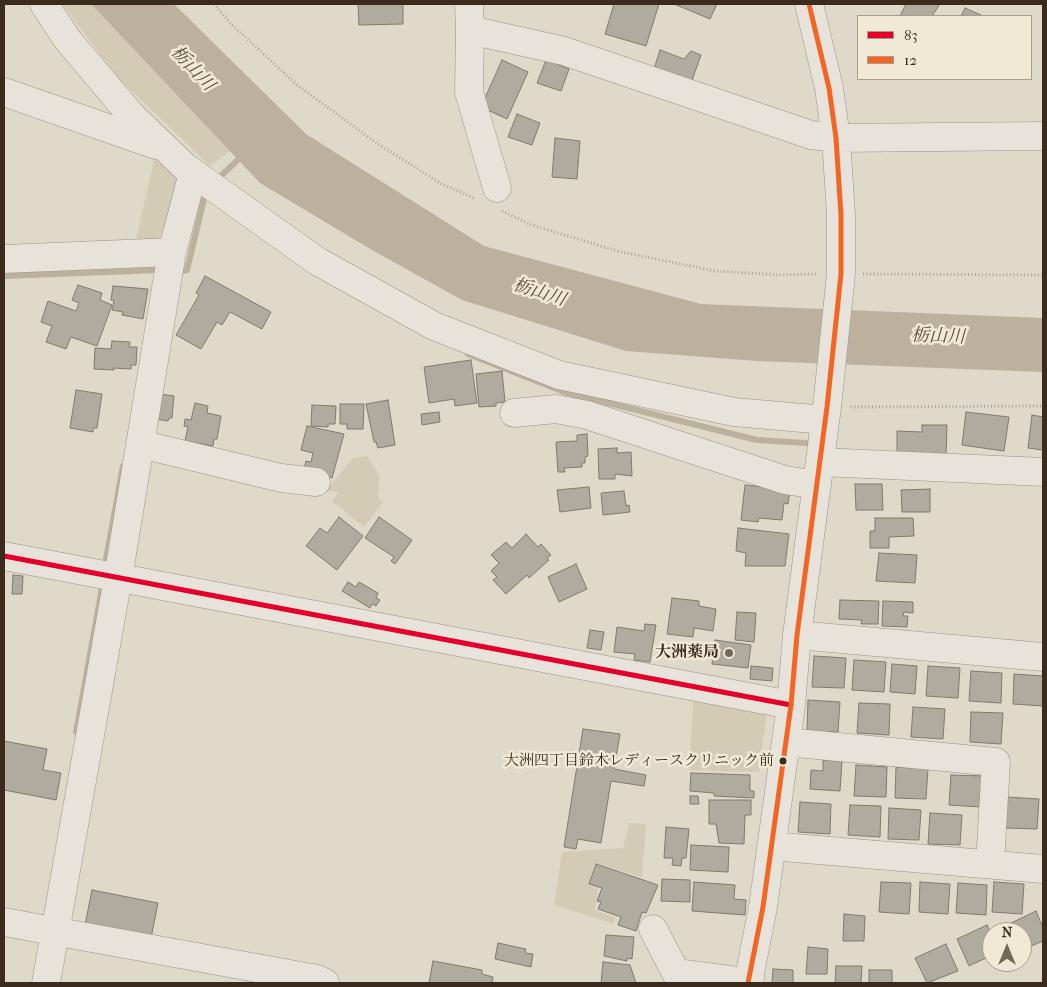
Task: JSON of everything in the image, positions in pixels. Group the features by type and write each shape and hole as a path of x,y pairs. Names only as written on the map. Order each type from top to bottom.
{"street":[{"path":"44,4 67,40 118,100 165,148 194,174 317,261 434,326 559,375 686,404 734,412 826,413"},
{"path":"653,929 676,973 737,981 749,980 763,906 791,706 797,636 819,473 841,274 841,215 836,138 829,88 809,4"},
{"path":"492,200 469,92 470,17 811,135 836,138 1043,136"},
{"path":"4,92 165,148"},
{"path":"46,983 118,578 172,252 194,174"},
{"path":"4,259 172,252"},
{"path":"514,413 556,409 588,415 785,480 819,473 1043,472"},
{"path":"140,444 281,478 316,482"},
{"path":"4,556 791,706"},
{"path":"797,636 1043,656"},
{"path":"786,742 996,762 990,864"},
{"path":"771,846 1043,869"},
{"path":"4,922 319,982"}],"path":[{"path":"214,4 230,23 297,85 376,142 440,183 492,200 532,225 617,251 715,271 782,275 1043,275"},
{"path":"826,413 1043,406"}],"shaded area":[{"path":"62,4 91,4 230,151 210,166 119,79"},
{"path":"154,160 176,169 182,183 168,238 135,244"},
{"path":"367,456 380,476 378,497 383,502 364,527 332,501 339,492 326,491 353,458"},
{"path":"693,699 767,712 759,772 690,770"},
{"path":"629,823 646,824 642,877 595,863 588,885 598,889 595,910 615,918 614,924 554,905 562,852 623,848"}],"water":[{"name":"栃山川","path":"91,4 174,4 306,134 484,246 701,304 1043,318 1043,372 757,361 626,351 462,300 372,250 260,183"}],"building":[{"path":"358,4 403,4 403,24 359,25"},
{"path":"614,4 659,4 646,46 605,34"},
{"path":"674,4 717,4 710,19"},
{"path":"906,4 940,4 933,15 900,15"},
{"path":"965,8 981,15 962,15"},
{"path":"660,50 684,59 691,51 701,55 691,83 654,69"},
{"path":"502,60 528,72 507,119 481,107"},
{"path":"546,60 569,69 561,91 537,83"},
{"path":"517,114 540,123 532,145 508,137"},
{"path":"555,138 580,141 577,179 552,177"},
{"path":"205,276 271,312 262,329 230,312 222,325 217,322 201,349 176,335 199,295 196,293"},
{"path":"78,285 102,293 100,300 112,305 97,346 71,337 66,349 46,342 52,326 41,322 48,301 76,311 79,303 72,300"},
{"path":"113,286 148,289 143,319 122,315 123,312 112,310 114,301 111,300"},
{"path":"112,341 130,342 129,347 137,347 136,365 131,365 131,369 94,369 95,348 111,349"},
{"path":"471,360 477,403 455,406 454,399 429,403 424,367"},
{"path":"502,371 505,402 496,403 496,406 479,407 476,374"},
{"path":"76,390 102,394 97,428 93,428 93,432 70,428"},
{"path":"160,394 174,396 172,418 169,418 168,421 156,419"},
{"path":"388,400 395,445 378,448 376,442 374,442 366,404"},
{"path":"195,403 208,406 207,413 221,416 217,439 214,439 213,446 185,441 188,427 184,426 185,419 191,420"},
{"path":"340,404 364,404 363,429 347,429 347,424 340,424"},
{"path":"312,405 336,406 335,424 328,424 328,427 311,426"},
{"path":"439,412 440,422 422,425 421,414"},
{"path":"966,412 1009,417 1004,451 962,445"},
{"path":"1032,415 1043,417 1043,450 1028,448"},
{"path":"922,425 947,425 946,456 897,455 897,431 922,432"},
{"path":"307,426 344,434 332,478 308,472 304,469 306,461 311,462 313,453 301,450"},
{"path":"587,434 588,456 585,457 585,463 582,463 582,467 564,468 565,472 558,472 556,442 577,441 577,435"},
{"path":"617,448 617,453 631,452 632,476 615,474 615,479 599,479 598,449"},
{"path":"855,484 882,484 883,510 856,510"},
{"path":"745,485 790,490 788,504 784,503 782,520 759,518 758,522 741,520"},
{"path":"589,487 591,508 560,512 557,490"},
{"path":"930,489 930,512 902,512 901,490"},
{"path":"624,491 626,506 629,505 630,512 603,515 601,493"},
{"path":"339,517 363,536 337,570 306,546 320,528 327,533"},
{"path":"379,517 412,540 395,564 391,561 394,557 365,538"},
{"path":"875,518 913,518 914,536 889,537 889,548 870,548 870,531 875,531"},
{"path":"738,528 789,534 785,566 745,566 746,553 736,551"},
{"path":"526,534 538,547 541,544 551,555 547,558 549,560 529,578 527,575 506,594 493,580 497,577 491,571 499,563 491,555 506,542 512,548"},
{"path":"879,553 917,555 915,583 876,581"},
{"path":"576,564 587,589 559,602 548,577"},
{"path":"13,575 23,576 22,594 12,594"},
{"path":"348,582 356,587 359,582 378,593 376,598 380,600 376,606 372,604 370,608 342,591"},
{"path":"672,598 699,601 699,606 716,609 713,631 694,628 693,637 667,634"},
{"path":"840,600 879,601 878,624 861,624 862,620 839,619"},
{"path":"883,601 913,602 913,613 904,612 903,616 908,616 907,627 882,626"},
{"path":"737,612 756,613 754,642 735,640"},
{"path":"645,624 656,625 650,662 634,660 635,654 614,652 617,627 644,631"},
{"path":"590,630 604,632 601,650 587,648"},
{"path":"715,640 751,645 748,668 712,664"},
{"path":"814,656 846,658 844,688 812,687"},
{"path":"854,660 886,662 884,692 852,690"},
{"path":"892,664 917,666 915,694 890,692"},
{"path":"751,666 773,668 772,681 750,679"},
{"path":"928,666 960,668 958,698 926,696"},
{"path":"971,671 1002,673 1001,703 969,701"},
{"path":"1014,674 1043,676 1043,706 1013,704"},
{"path":"808,700 840,702 838,732 807,731"},
{"path":"859,703 890,704 889,735 857,733"},
{"path":"913,707 945,709 943,739 911,737"},
{"path":"971,712 1003,713 1001,744 970,742"},
{"path":"583,729 620,734 614,769 646,775 644,786 611,781 601,843 578,839 576,849 564,847"},
{"path":"4,741 47,749 43,770 61,773 56,800 4,790"},
{"path":"823,760 842,761 840,791 810,789 811,770 823,771"},
{"path":"856,765 887,767 886,797 854,796"},
{"path":"896,767 928,769 926,799 895,798"},
{"path":"691,773 750,775 750,791 754,791 754,798 714,796 714,793 690,791"},
{"path":"951,775 983,776 981,807 949,805"},
{"path":"690,796 698,796 699,804 690,804"},
{"path":"1007,797 1039,799 1037,829 1006,828"},
{"path":"709,800 751,800 751,815 745,815 744,844 719,843 716,824 709,824"},
{"path":"800,802 831,804 830,834 798,832"},
{"path":"850,805 881,806 880,837 848,835"},
{"path":"889,808 921,810 919,840 888,839"},
{"path":"930,813 962,815 960,845 928,844"},
{"path":"666,827 689,829 686,858 682,858 681,866 672,865 673,858 664,858"},
{"path":"691,845 729,847 728,872 690,870"},
{"path":"596,864 658,885 646,913 642,912 636,931 618,925 621,917 598,909 601,902 597,901 602,888 589,884"},
{"path":"662,879 690,880 690,902 661,901"},
{"path":"694,882 735,885 734,899 746,900 745,915 692,911"},
{"path":"881,882 911,883 909,914 879,912"},
{"path":"920,882 950,884 948,914 919,912"},
{"path":"994,882 1024,884 1022,914 992,912"},
{"path":"958,883 987,885 986,915 956,913"},
{"path":"92,890 158,903 151,938 85,925"},
{"path":"1036,911 1043,928 1043,941 1032,946 1032,922 1013,922"},
{"path":"844,914 865,916 864,941 843,941"},
{"path":"982,927 982,960 969,966 957,939"},
{"path":"606,935 634,937 632,959 627,958 627,961 604,956"},
{"path":"498,943 526,949 525,953 533,954 531,967 495,959"},
{"path":"946,944 958,971 927,983 915,958"},
{"path":"808,947 828,949 827,974 806,974"},
{"path":"433,961 482,970 482,974 493,977 492,983 429,983"},
{"path":"603,962 630,965 636,983 601,983"},
{"path":"836,966 862,966 861,983 835,983"},
{"path":"773,969 793,970 793,983 772,983"},
{"path":"869,970 892,970 892,983 869,983"}],"waterway":[{"path":"223,174 244,154"},
{"path":"180,271 187,270 204,199"},
{"path":"4,276 160,270 160,273"},
{"path":"468,354 564,392 757,440 806,443"},
{"path":"106,559 123,466"},
{"path":"76,732 102,588"}],"transit line":[{"name":"12","path":"748,983 763,907 791,705 797,635 827,407 841,274 841,215 836,138 829,88 809,4"},
{"name":"83","path":"4,556 791,705"}],"place":[{"name":"大洲薬局","path":"729,653"},
{"name":"大洲四丁目鈴木レディースクリニック前","path":"783,761"}]}
